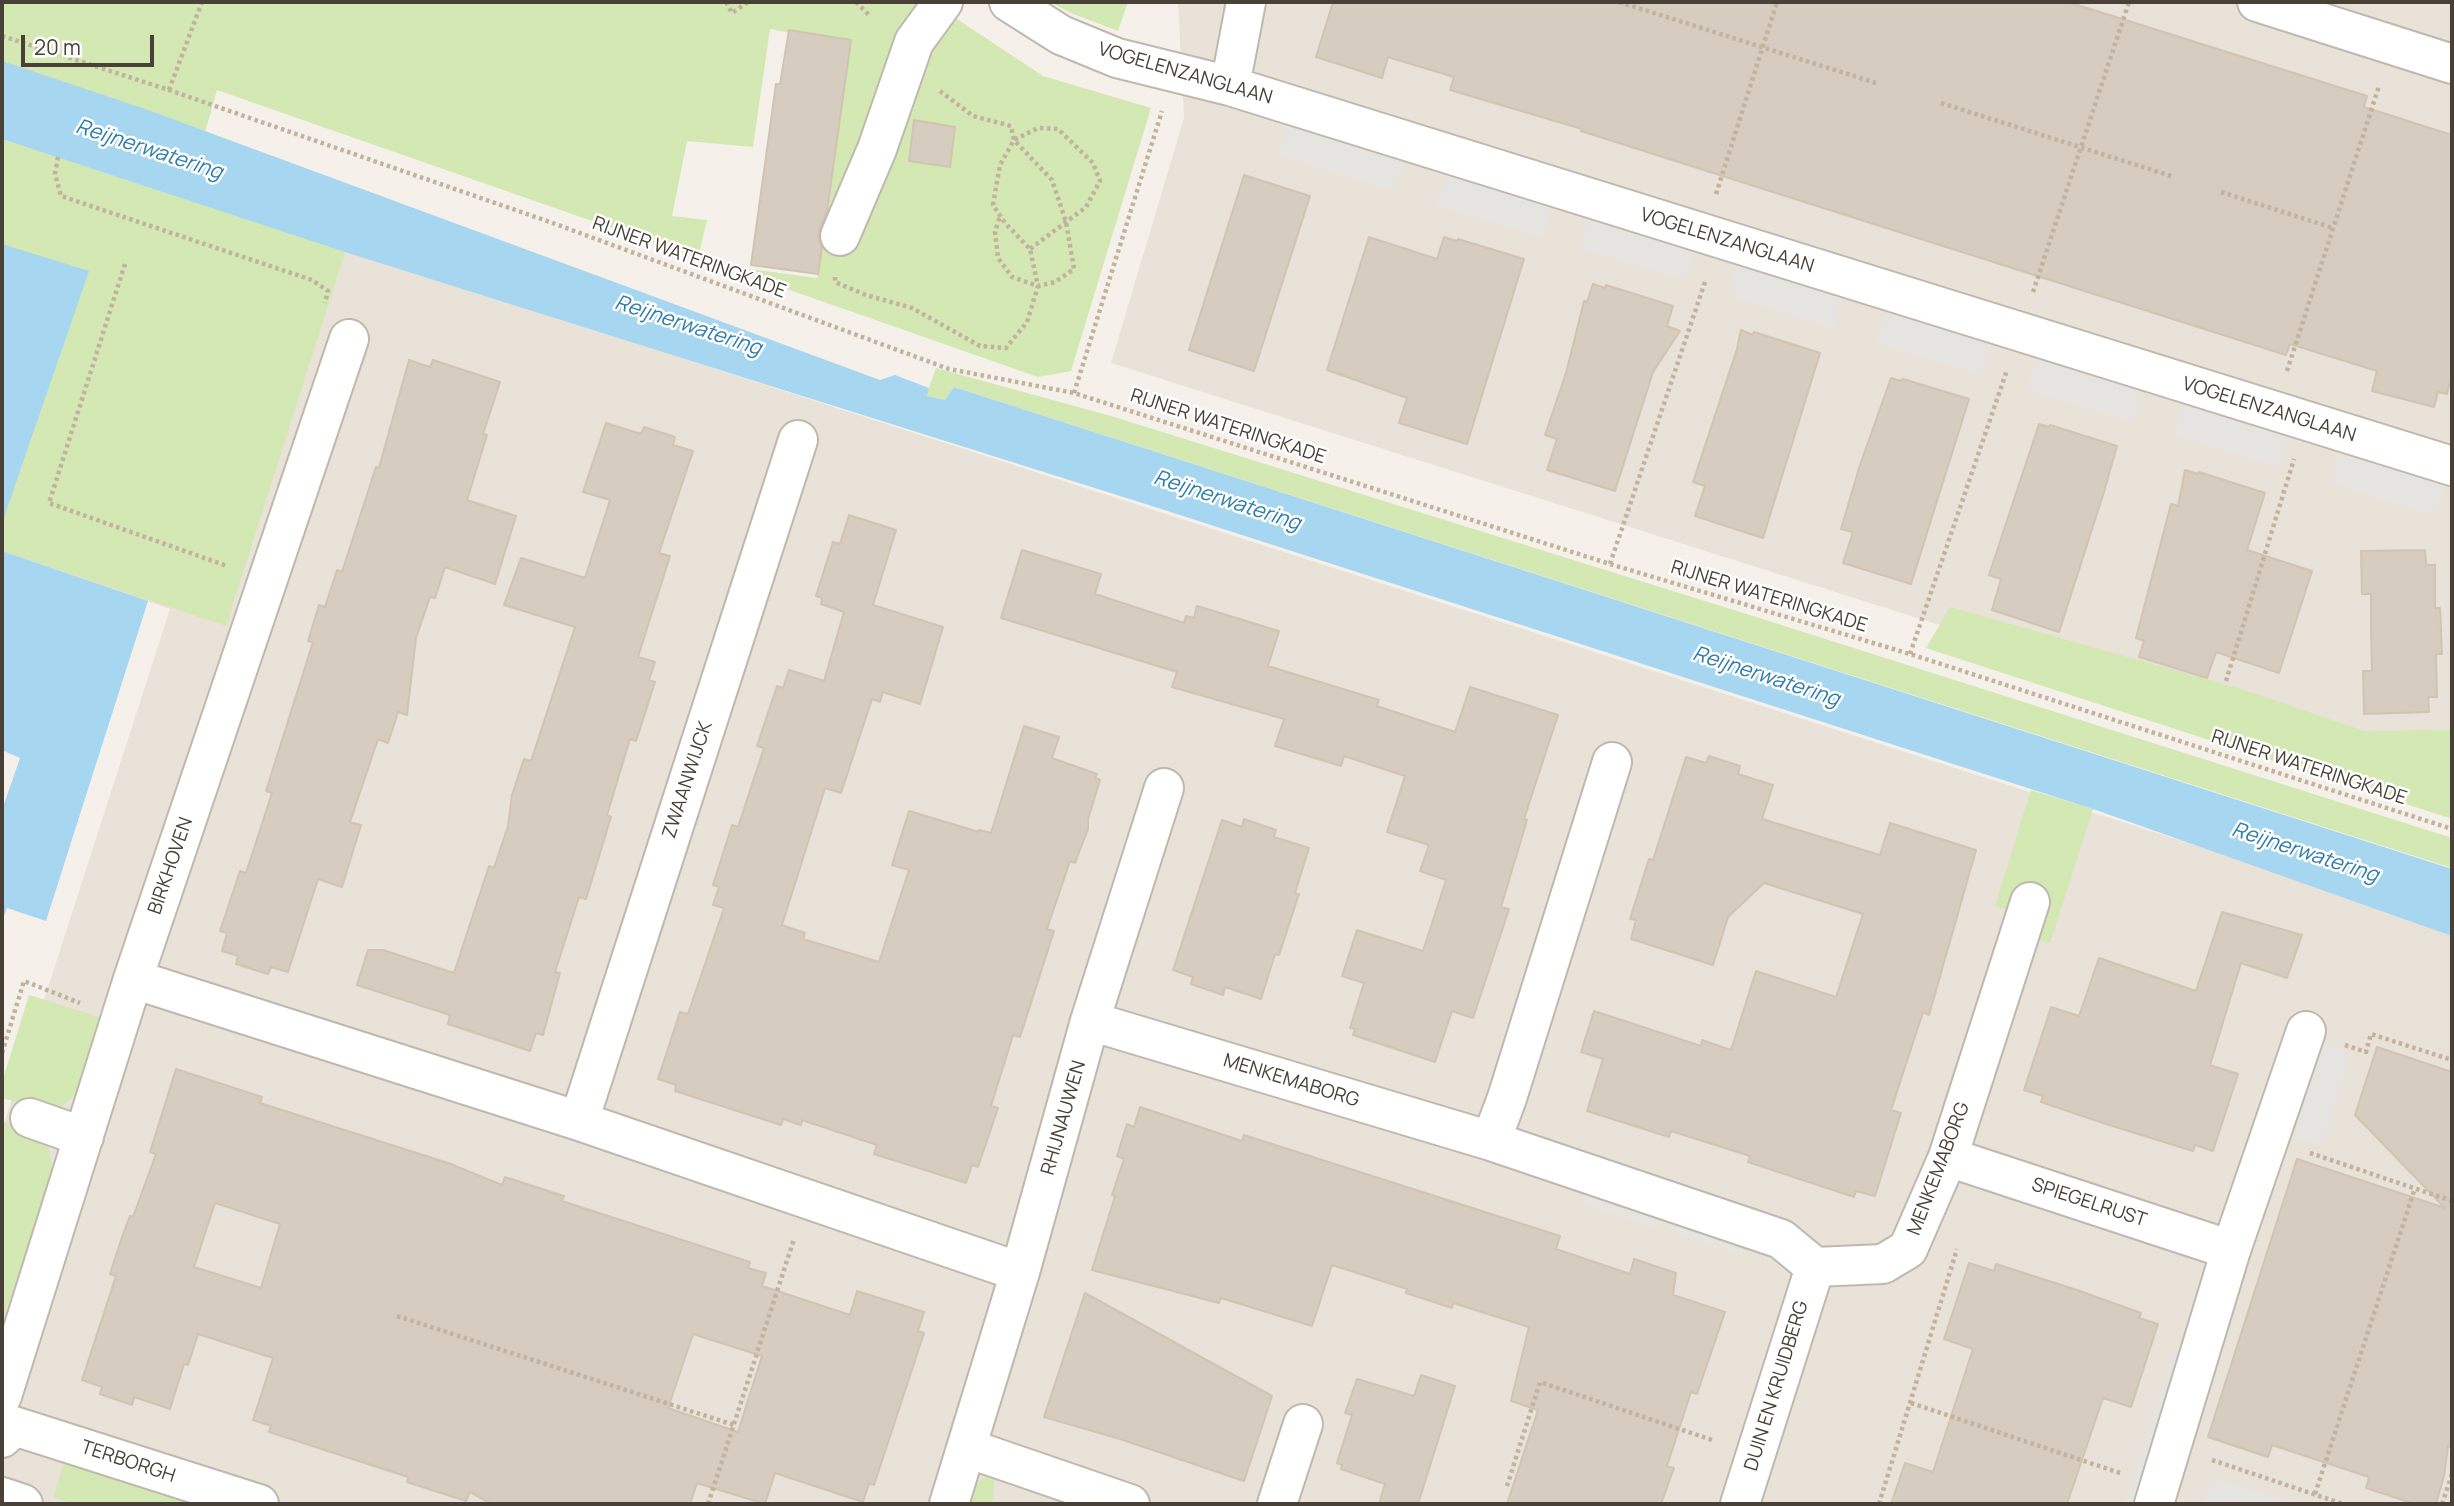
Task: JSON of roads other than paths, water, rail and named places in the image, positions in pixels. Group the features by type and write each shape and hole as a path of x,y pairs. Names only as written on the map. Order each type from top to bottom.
{"street":[{"path":"840,236 877,149 914,42 943,2"},
{"name":"VOGELENZANGLAAN","path":"1009,2 1062,36 1117,58 1230,86 2452,466"},
{"path":"1230,86 1247,2"},
{"path":"2257,2 2452,64"},
{"name":"BIRKHOVEN","path":"2,1396 133,979 349,339"},
{"name":"ZWAANWIJCK","path":"579,1121 797,440"},
{"path":"1491,1141 1507,1098 1612,762"},
{"name":"RHIJNAUWEN","path":"949,1504 1020,1272 1090,1021 1164,788"},
{"name":"MENKEMABORG","path":"1090,1021 1491,1141 1781,1238 1815,1267 1883,1264 1908,1249 1948,1157 2030,902"},
{"path":"133,979 579,1121 1020,1272"},
{"path":"2154,1504 2231,1250 2306,1031"},
{"path":"30,1118 84,1137"},
{"name":"SPIEGELRUST","path":"1948,1157 2231,1250"},
{"name":"DUIN EN KRUIDBERG","path":"1740,1504 1815,1267"},
{"path":"1277,1504 1303,1424"},
{"name":"TERBORGH","path":"2,1437 14,1426 259,1504"},
{"path":"967,1448 1130,1504"},
{"path":"2,1497 23,1504"}],"water":[{"name":"Reijnerwatering","path":"2,61 148,110 880,380 895,375 929,388 927,396 945,400 954,387 2452,869 2452,936 2093,809 1155,507 345,252 2,139"},
{"path":"2,244 89,271 2,523"},
{"path":"2,551 148,601 46,921 7,908 2,921 2,810 20,758 2,750"}]}
